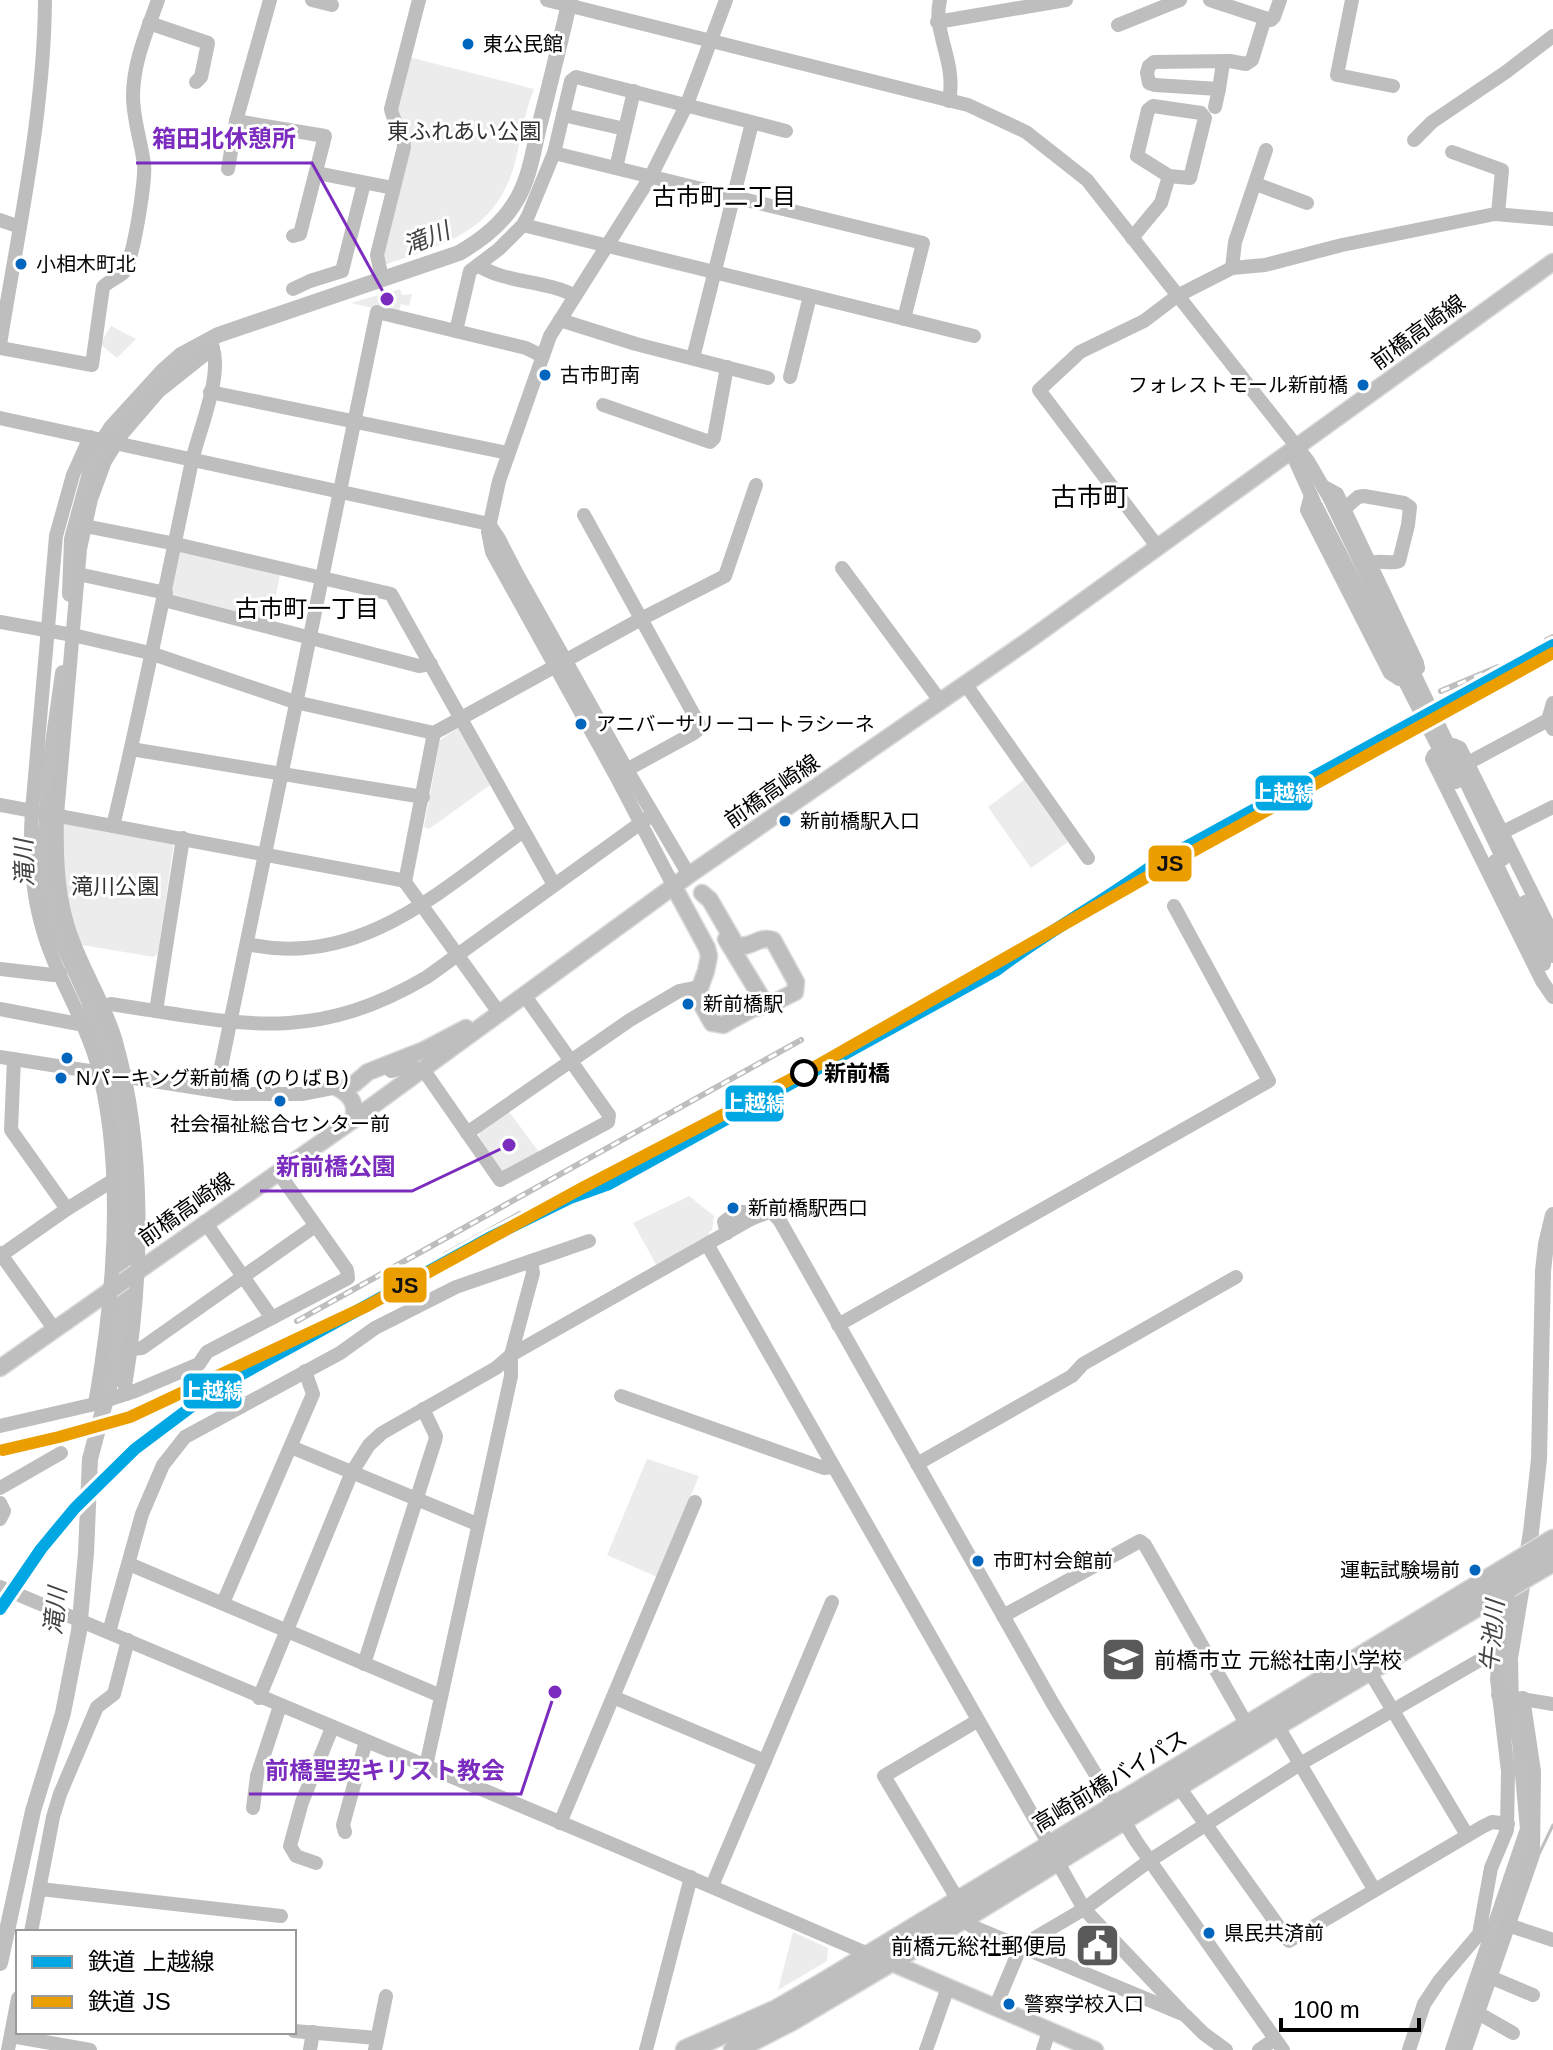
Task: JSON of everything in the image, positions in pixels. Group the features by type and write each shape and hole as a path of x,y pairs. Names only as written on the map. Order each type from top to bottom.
{"highway":[{"name":"高崎前橋バイパス","path":"1119,1812 1179,1787 1277,1725 1370,1672 1530,1565"},
{"name":"高崎前橋バイパス","path":"731,2044 777,2010 868,1954 961,1909 1053,1854 1247,1725 1530,1565"},
{"name":"高崎前橋バイパス","path":"686,2050 731,2044 792,2020 891,1961 961,1909"}],"main road":[{"name":"前橋高崎線","path":"113,1288 353,1120 689,875 966,685 1553,262"},
{"path":"689,875 766,1005"},
{"path":"674,887 707,948 708,964 699,987 698,1001 712,1023 717,1026 792,994 797,986 773,940 764,938 746,947 736,945 710,900 702,893"},
{"path":"353,1120 355,1107 346,1086 368,1072 424,1050 472,1024 495,1018"},
{"path":"0,1368 113,1288"},
{"path":"868,1954 891,1961 1095,2050"}],"street":[{"path":"45,0 40,111 20,227 6,264 0,347 92,365 103,287 125,272 129,262 144,182 133,98 139,57 158,0"},
{"path":"228,169 236,121 270,0"},
{"path":"312,0 332,5"},
{"path":"380,269 377,255 404,142 393,122 391,109 419,0"},
{"path":"689,875 648,818 561,663 492,552 488,538 508,453 542,356 560,320 651,176 687,104 726,0"},
{"path":"940,0 937,22 952,78 949,101"},
{"path":"937,22 1066,0"},
{"path":"1118,25 1180,0"},
{"path":"1210,0 1265,18 1274,17 1280,0"},
{"path":"1352,0 1337,75 1393,86"},
{"path":"551,1 985,112 1040,141 1087,180 1308,461 1320,496 1499,860 1553,982"},
{"path":"1219,89 1155,85 1149,83 1147,73 1154,62 1246,64 1252,60 1265,18"},
{"path":"149,23 208,43 201,77 196,82"},
{"path":"1414,140 1432,122 1553,36"},
{"path":"1215,107 1223,63"},
{"path":"456,331 470,271 523,225 554,153 571,81 576,77 786,131"},
{"path":"616,168 634,91"},
{"path":"1153,106 1201,113 1205,118 1190,178 1169,176 1137,156 1148,110 1153,106"},
{"path":"563,115 625,129"},
{"path":"236,121 325,136 300,234 293,236"},
{"path":"693,358 752,123"},
{"path":"1232,268 1235,242 1266,150"},
{"path":"1452,152 1502,170 1498,214"},
{"path":"554,153 923,243 904,319"},
{"path":"317,173 393,188"},
{"path":"1132,238 1161,203 1169,176"},
{"path":"293,289 342,271 364,183"},
{"path":"1256,184 1307,203"},
{"path":"1157,546 1039,390 1080,352 1144,321 1177,296 1232,268 1265,265 1342,245 1498,214 1553,219"},
{"path":"0,220 20,227"},
{"path":"523,225 974,336"},
{"path":"478,265 575,296"},
{"path":"790,377 810,296"},
{"path":"216,1091 377,312 526,348 542,356"},
{"path":"560,320 606,336 768,378"},
{"path":"113,826 192,460 210,392 215,356 213,348 159,391 114,442 94,490 85,526 72,634 56,855 64,910 72,939 104,1006 123,1075 132,1128 137,1185 136,1271 131,1349 122,1395"},
{"path":"603,405 710,442 714,438 727,367"},
{"path":"210,392 508,453"},
{"path":"0,418 489,524"},
{"path":"92,438 73,475 59,524 32,811 31,853 36,899 45,939 84,1025 100,1072 108,1129 114,1242 113,1288 97,1404"},
{"path":"0,622 72,634 150,653 295,702 434,733 725,576 756,485"},
{"path":"1334,491 1417,663 1415,671 1399,679 1390,673 1307,510 1320,496 1334,491"},
{"path":"1344,509 1358,497 1364,496 1404,503 1410,507 1399,561 1377,560 1370,563"},
{"path":"584,515 699,724 699,729 622,773"},
{"path":"85,526 391,594 553,883"},
{"path":"842,568 941,702"},
{"path":"78,574 419,666 431,664"},
{"path":"966,685 1088,858"},
{"path":"1468,763 1551,725 1553,703"},
{"path":"405,882 434,733"},
{"path":"1553,935 1548,911 1460,748 1456,745 1432,757 1542,981 1553,997"},
{"path":"131,749 423,797"},
{"path":"0,805 405,882 456,954 495,1018"},
{"path":"1503,832 1553,807"},
{"path":"104,1006 111,1004 230,1023 271,1025 310,1022 353,1012 398,994 427,977 553,883 648,818"},
{"path":"648,818 674,887"},
{"path":"247,944 288,948 334,943 379,929 422,905 523,831"},
{"path":"156,1011 183,838"},
{"path":"1499,860 1553,956"},
{"path":"838,1325 1269,1081 1174,906"},
{"path":"0,969 53,975 60,973"},
{"path":"467,1133 679,991 699,987"},
{"path":"67,1209 11,1130 7,1058 216,1091 282,1095 346,1086 405,1066 415,1066 500,1180 608,1122 609,1115 525,996"},
{"path":"0,1009 84,1025"},
{"path":"0,1426 97,1404 199,1364 207,1352 350,1277 278,1172"},
{"path":"55,1330 0,1255 112,1181"},
{"path":"259,1698 352,1472 376,1436 496,1368 511,1355 768,1210 775,1213 1003,1616 1149,1861 1279,2044 1259,2050"},
{"path":"205,1222 272,1318"},
{"path":"131,1349 142,1348 315,1226"},
{"path":"109,1632 142,1514 154,1485 163,1465 179,1444 197,1429 340,1353 375,1328 456,1287 589,1241"},
{"path":"707,1244 1084,1909 1203,2033 1226,2050"},
{"path":"426,1766 511,1376 511,1355 533,1273 531,1261"},
{"path":"917,1464 1072,1376 1083,1364 1236,1277"},
{"path":"223,1603 313,1394 305,1371"},
{"path":"621,1396 824,1468 833,1467"},
{"path":"364,1664 436,1436 423,1409"},
{"path":"291,1447 477,1524"},
{"path":"0,1488 61,1453"},
{"path":"560,1823 695,1502"},
{"path":"0,1503 4,1511 0,1519"},
{"path":"1003,1616 1140,1541 1247,1725"},
{"path":"129,1564 441,1696"},
{"path":"1409,2050 1424,2004 1479,1934 1488,1878 1508,1824 1507,1755 1499,1695 1499,1649 1530,1565"},
{"path":"0,1587 868,1954"},
{"path":"712,1886 832,1602"},
{"path":"31,1930 60,1794 97,1707 114,1694 128,1640"},
{"path":"995,2008 1021,1946 1084,1909 1149,1861 1300,1764 1499,1649"},
{"path":"1370,1672 1467,1835"},
{"path":"1499,1695 1553,1704"},
{"path":"613,1697 765,1761"},
{"path":"1465,2050 1533,1855 1534,1771 1522,1698"},
{"path":"253,1808 257,1776 280,1706"},
{"path":"977,1721 884,1776 971,1926 1185,2015"},
{"path":"1277,1725 1374,1889"},
{"path":"316,1863 296,1856 290,1846 302,1802 332,1728"},
{"path":"345,1832 343,1825 366,1741"},
{"path":"1179,1787 1289,1941 1467,1835 1492,1822 1508,1824"},
{"path":"646,2050 691,1877"},
{"path":"40,1889 281,1916"},
{"path":"1508,1925 1553,1940"},
{"path":"1490,1977 1533,1995"},
{"path":"926,2050 948,1987"},
{"path":"296,2031 376,2044 386,1996"},
{"path":"16,2009 10,2043 90,2050"},
{"path":"1478,2013 1513,2033"},
{"path":"1043,2050 1049,2031"},
{"path":"310,2050 313,2032"}],"green space":[{"name":"東ふれあい公園","path":"409,57 534,89 514,166 494,207 464,233 446,243 384,265 381,261 407,148 396,109"},
{"path":"400,289 402,295 412,294 409,306 401,304 398,314 351,303"},
{"path":"111,326 136,339 117,358 100,344"},
{"path":"181,549 280,574 272,616 267,619 172,595 169,590 177,551"},
{"path":"458,728 463,730 490,785 429,829 424,827 440,740"},
{"path":"1024,780 1068,842 1031,868 988,807"},
{"name":"滝川公園","path":"61,822 174,842 158,953 154,957 82,945 74,934 65,904"},
{"path":"506,1112 510,1113 539,1152 503,1173 479,1137 480,1129"},
{"path":"689,1196 714,1216 710,1235 657,1266 633,1223"},
{"path":"647,1459 699,1476 657,1577 607,1555"},
{"path":"793,1932 828,1948 827,1961 778,1990"}],"waterway":[{"name":"滝川","path":"70,594 72,539 96,451 111,428 181,355 218,335 459,253 482,238 509,212 527,177 570,0"},
{"name":"滝川","path":"0,1963 33,1811 63,1713 79,1631 90,1459 117,1358 123,1301 126,1215 123,1144 114,1094 102,1038 89,1001 54,925 47,900 44,863 50,765 63,673"},
{"name":"牛池川","path":"1453,2050 1528,1829 1520,1742 1511,1709 1510,1658 1531,1532 1539,1459 1543,1271 1553,1215"},
{"path":"1539,1854 1553,1825"}],"railway":[{"path":"1547,640 1553,637"},
{"path":"1441,691 1498,667"},
{"path":"297,1321 801,1040"},
{"path":"445,1255 520,1214"}],"rail line":[{"name":"上越線","path":"0,1609 41,1549 75,1508 135,1449 215,1389 489,1238 570,1198 609,1184 997,970 1153,865 1553,645"},
{"name":"JS","path":"3,1450 130,1417 367,1306 584,1187 820,1064 1168,865 1553,653"}],"place":[{"name":"東公民館","path":"468,44"},
{"name":"小相木町北","path":"21,264"},
{"name":"箱田北休憩所","path":"387,299"},
{"name":"古市町南","path":"545,375"},
{"name":"フォレストモール新前橋","path":"1363,385"},
{"name":"アニバーサリーコートラシーネ","path":"581,724"},
{"name":"新前橋駅入口","path":"785,821"},
{"name":"新前橋駅","path":"688,1004"},
{"name":"新前橋","path":"804,1073"},
{"name":"Nパーキング新前橋 (のりばＢ)","path":"61,1078"},
{"name":"社会福祉総合センター前","path":"280,1101"},
{"name":"新前橋公園","path":"509,1145"},
{"name":"新前橋駅西口","path":"733,1208"},
{"name":"市町村会館前","path":"978,1561"},
{"name":"運転試験場前","path":"1475,1570"},
{"name":"前橋市立 元総社南小学校","path":"1123,1660"},
{"name":"前橋聖契キリスト教会","path":"555,1692"},
{"name":"県民共済前","path":"1209,1933"},
{"name":"前橋元総社郵便局","path":"1098,1946"},
{"name":"警察学校入口","path":"1009,2004"}],"district":[{"name":"古市町二丁目","path":"724,196"},
{"name":"古市町","path":"1090,497"},
{"name":"古市町一丁目","path":"307,608"}]}
